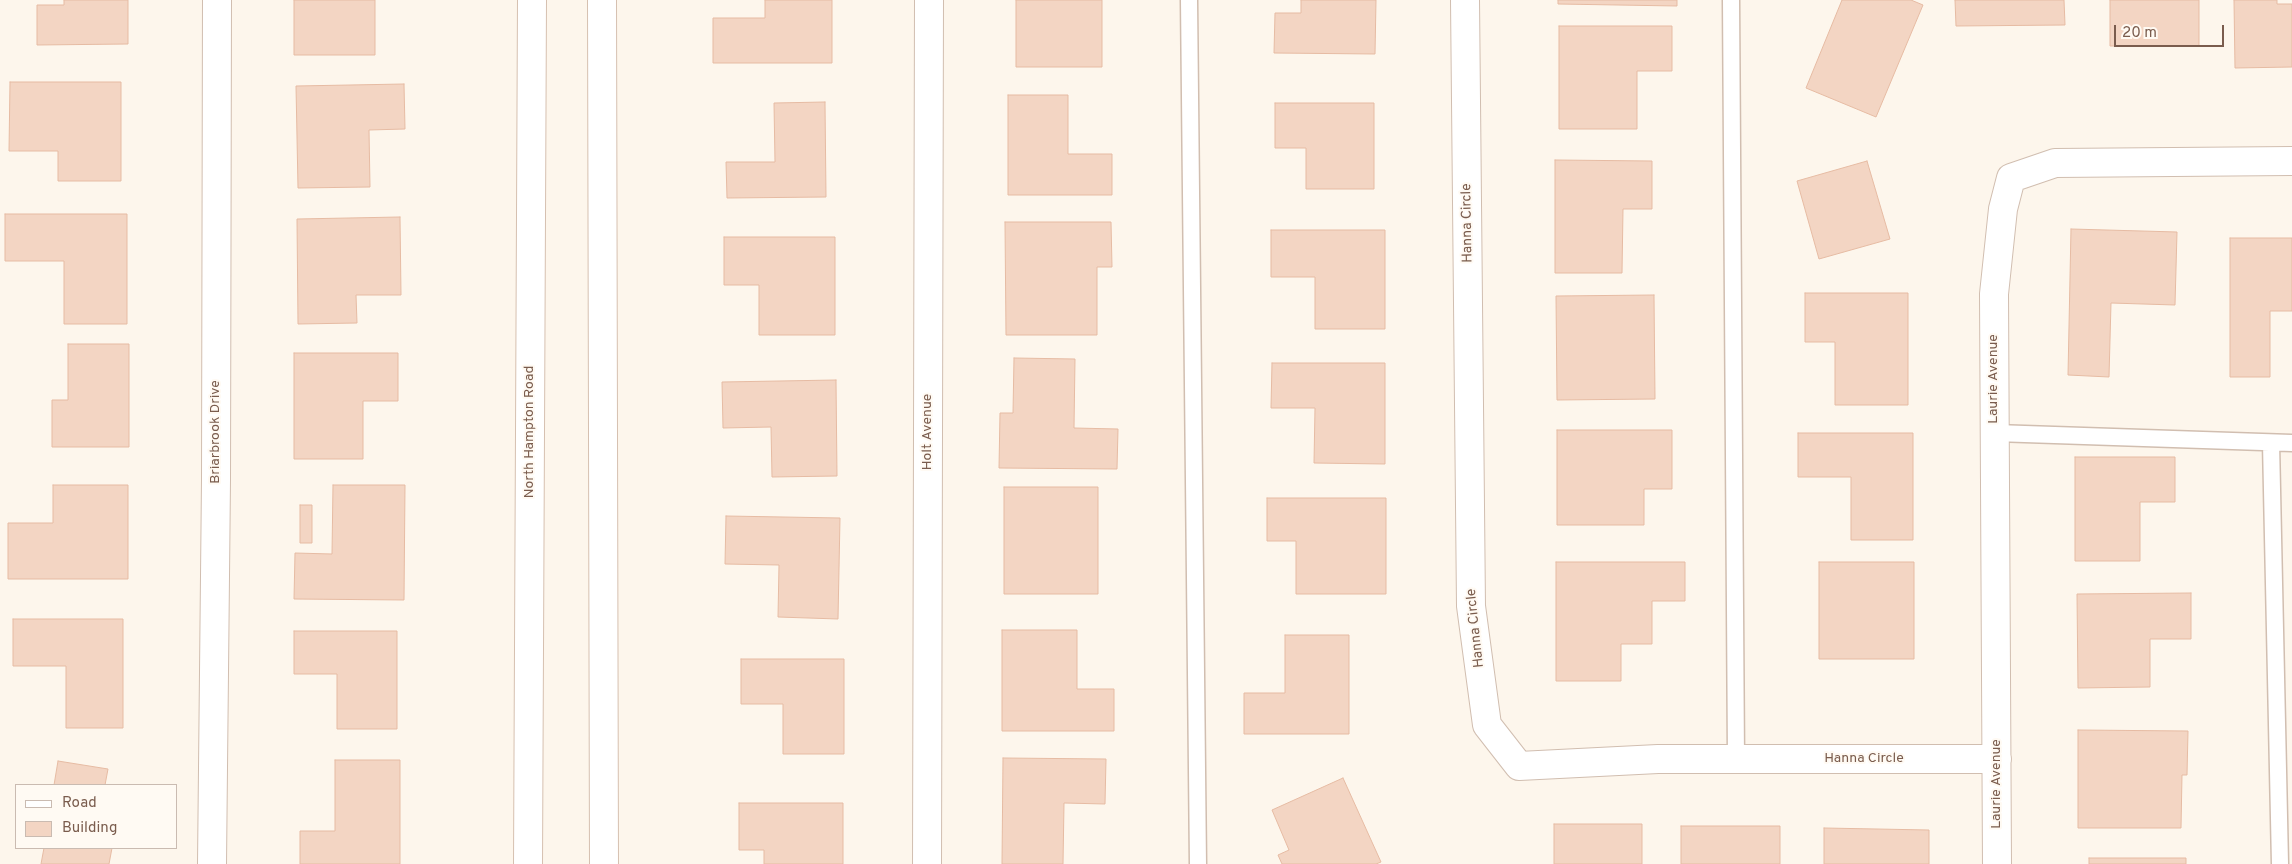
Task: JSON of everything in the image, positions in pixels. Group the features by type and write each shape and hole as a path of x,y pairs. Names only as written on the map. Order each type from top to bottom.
{"street":[{"name":"Briarbrook Drive","path":"212,864 216,480 217,0"},
{"name":"North Hampton Road","path":"528,864 532,0"},
{"path":"602,0 604,864"},
{"name":"Holt Avenue","path":"927,864 929,0"},
{"name":"Hanna Circle","path":"1466,0 1471,606 1487,725 1519,766 1658,759 1998,759"},
{"name":"Laurie Avenue","path":"1998,864 1994,294 2003,209 2011,178 2055,163 2292,161"}],"lane":[{"path":"1188,0 1198,864"},
{"path":"1731,0 1736,759"},
{"path":"1995,433 2292,443"},
{"path":"2271,443 2280,864"}],"building":[{"path":"64,0 128,0 128,44 37,45 37,5 64,5"},
{"path":"294,0 375,0 375,55 294,55"},
{"path":"765,0 832,0 832,63 713,63 713,18 765,18"},
{"path":"1016,0 1102,0 1102,67 1016,67"},
{"path":"1301,0 1376,0 1375,54 1274,53 1275,13 1301,13"},
{"path":"1558,0 1677,0 1677,6 1558,4"},
{"path":"1842,0 1911,0 1923,5 1876,117 1806,88"},
{"path":"1955,0 2064,0 2065,25 1956,26"},
{"path":"2110,0 2199,0 2199,46 2110,46"},
{"path":"2234,0 2277,0 2277,4 2292,4 2292,67 2235,68"},
{"path":"1559,26 1672,26 1672,71 1637,71 1637,129 1559,129"},
{"path":"10,82 121,82 121,181 58,181 58,151 9,151"},
{"path":"404,84 405,129 369,130 370,187 298,188 296,86"},
{"path":"1008,95 1068,95 1068,154 1112,154 1112,195 1008,195"},
{"path":"825,102 826,197 727,198 726,162 775,162 774,103"},
{"path":"1275,103 1374,103 1374,189 1306,189 1306,148 1275,148"},
{"path":"1555,160 1652,161 1652,209 1623,209 1622,273 1555,273"},
{"path":"1867,161 1890,239 1819,259 1797,181"},
{"path":"5,214 127,214 127,324 64,324 64,261 5,261"},
{"path":"400,217 401,295 356,295 357,323 298,324 297,219"},
{"path":"1005,222 1111,222 1112,267 1097,267 1097,335 1006,335"},
{"path":"2071,229 2177,232 2175,305 2111,303 2109,377 2068,375"},
{"path":"1271,230 1385,230 1385,329 1315,329 1315,277 1271,277"},
{"path":"724,237 835,237 835,335 759,335 759,285 724,285"},
{"path":"2230,238 2292,238 2292,311 2270,311 2270,377 2230,377"},
{"path":"1805,293 1908,293 1908,405 1835,405 1835,342 1805,342"},
{"path":"1654,295 1655,399 1557,400 1556,296"},
{"path":"68,344 129,344 129,447 52,447 52,400 68,400"},
{"path":"294,353 398,353 398,401 363,401 363,459 294,459"},
{"path":"1014,358 1075,359 1074,428 1118,429 1117,469 999,468 1000,413 1013,413"},
{"path":"1272,363 1385,363 1385,464 1314,463 1315,408 1271,408"},
{"path":"836,380 837,476 772,477 771,427 723,428 722,382"},
{"path":"1557,430 1672,430 1672,489 1644,489 1644,525 1557,525"},
{"path":"1798,433 1913,433 1913,540 1851,540 1851,477 1798,477"},
{"path":"2075,457 2175,457 2175,502 2140,502 2140,561 2075,561"},
{"path":"53,485 128,485 128,579 8,579 8,523 53,523"},
{"path":"333,485 405,485 404,600 294,599 295,553 332,554"},
{"path":"1004,487 1098,487 1098,594 1004,594"},
{"path":"1267,498 1386,498 1386,594 1296,594 1296,541 1267,541"},
{"path":"300,505 312,505 312,543 300,543"},
{"path":"726,516 840,518 838,619 778,617 779,565 725,564"},
{"path":"1556,562 1685,562 1685,601 1652,601 1652,644 1621,644 1621,681 1556,681"},
{"path":"1819,562 1914,562 1914,659 1819,659"},
{"path":"2191,593 2191,639 2150,639 2150,687 2078,688 2077,594"},
{"path":"13,619 123,619 123,728 66,728 66,666 13,666"},
{"path":"1002,630 1077,630 1077,689 1114,689 1114,731 1002,731"},
{"path":"294,631 397,631 397,729 337,729 337,674 294,674"},
{"path":"1285,635 1349,635 1349,734 1244,734 1244,693 1285,693"},
{"path":"741,659 844,659 844,754 783,754 783,704 741,704"},
{"path":"2078,730 2188,731 2187,775 2182,775 2181,828 2078,828"},
{"path":"1003,758 1106,759 1105,804 1064,803 1063,864 1002,864"},
{"path":"335,760 400,760 400,864 300,864 300,831 335,831"},
{"path":"58,761 108,769 105,784 54,784"},
{"path":"1343,778 1381,862 1376,864 1282,864 1278,855 1289,850 1272,810"},
{"path":"739,803 843,803 843,864 764,864 764,850 739,850"},
{"path":"1554,824 1642,824 1642,864 1554,864"},
{"path":"1681,826 1780,826 1780,864 1681,864"},
{"path":"1824,828 1929,830 1929,864 1824,864"},
{"path":"44,849 112,849 109,864 41,864"},
{"path":"2089,858 2186,858 2186,864 2089,864"}]}
